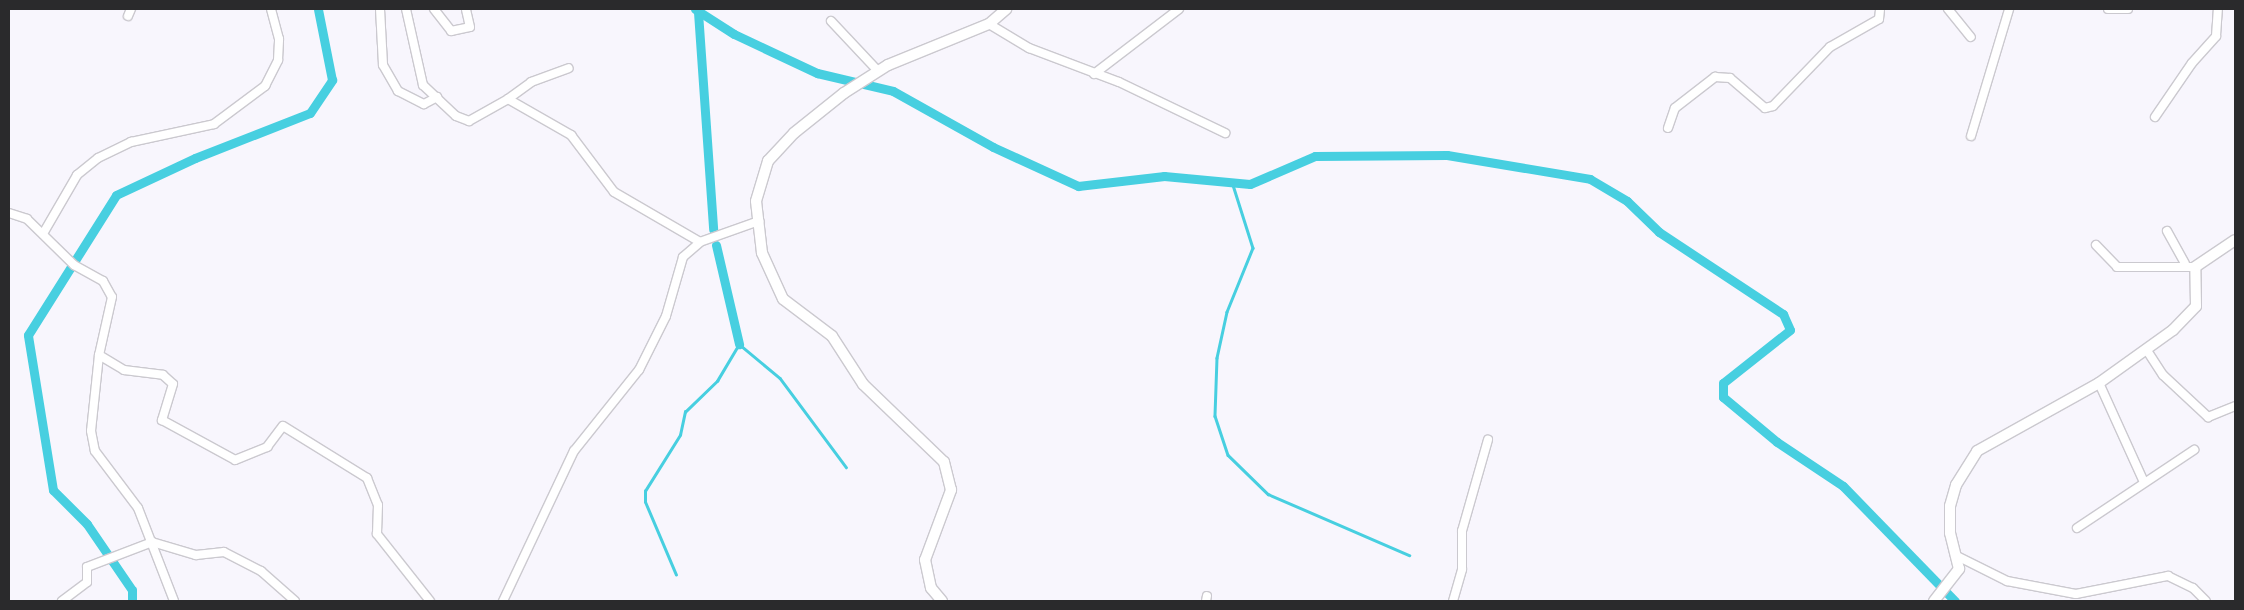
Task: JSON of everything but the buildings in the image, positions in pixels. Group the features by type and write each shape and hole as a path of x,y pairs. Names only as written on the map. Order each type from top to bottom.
{"street":[{"path":"44,232 77,175 98,158 131,142 214,124 265,86 278,60 279,39 271,9"},
{"path":"380,9 383,65 398,91 424,104 437,97"},
{"path":"406,9 423,85 469,121 508,99 531,82 569,68"},
{"path":"434,9 451,31 470,27 466,9"},
{"path":"942,601 931,588 924,560 951,490 944,462 863,384 832,336 783,299 762,253 756,201 768,161 794,133 878,72 989,24 1006,9"},
{"path":"1094,74 1179,9"},
{"path":"1668,128 1675,108 1715,77 1730,78 1764,108 1773,106 1830,47 1879,19 1880,9"},
{"path":"1948,9 1971,37"},
{"path":"1971,136 2010,9"},
{"path":"2108,9 2128,9"},
{"path":"2155,117 2192,63 2216,36 2218,9"},
{"path":"831,21 878,72"},
{"path":"989,24 1029,48 1094,74 1225,133"},
{"path":"508,99 572,135 614,192 700,242"},
{"path":"9,213 27,219 44,232 74,265 103,281 112,297 99,355 91,431 95,451 138,508 174,601"},
{"path":"503,601 574,451 639,370 666,316 683,257 700,242 759,221"},
{"path":"1934,601 1959,569 1959,557 1950,533 1950,506 1956,485 1977,451 2098,383 2146,350 2196,306 2190,265 2166,231"},
{"path":"2096,245 2117,267 2190,265 2235,240"},
{"path":"2146,350 2163,375 2208,417 2235,406"},
{"path":"99,355 124,370 163,375 173,384 162,420 218,453 235,460 267,447 283,426 367,478 378,504 377,534 430,601"},
{"path":"2098,383 2144,482"},
{"path":"1453,601 1462,569 1462,531 1488,440"},
{"path":"2077,528 2194,450"},
{"path":"62,601 87,582 88,567 152,542 196,555 224,552 261,571 295,601"},
{"path":"1959,557 2008,581 2076,594 2168,576 2193,588 2206,601"}],"waterway":[{"path":"132,601 132,590 87,524 53,490 28,335 116,195 195,158 310,113 332,80 318,9"},
{"path":"695,9 734,34 817,73 893,91 993,147 1078,186 1164,176 1250,184 1315,156 1447,155 1590,179 1627,201 1659,232 1783,314 1790,330 1723,383 1723,397 1777,442 1843,486 1955,601"},
{"path":"698,12 713,229"},
{"path":"1233,185 1253,248 1227,312 1217,358 1215,416 1228,455 1268,494 1409,555"},
{"path":"716,245 739,344"},
{"path":"676,575 645,502 645,491 680,435 685,412 717,381 739,344 780,378 846,467"}]}
